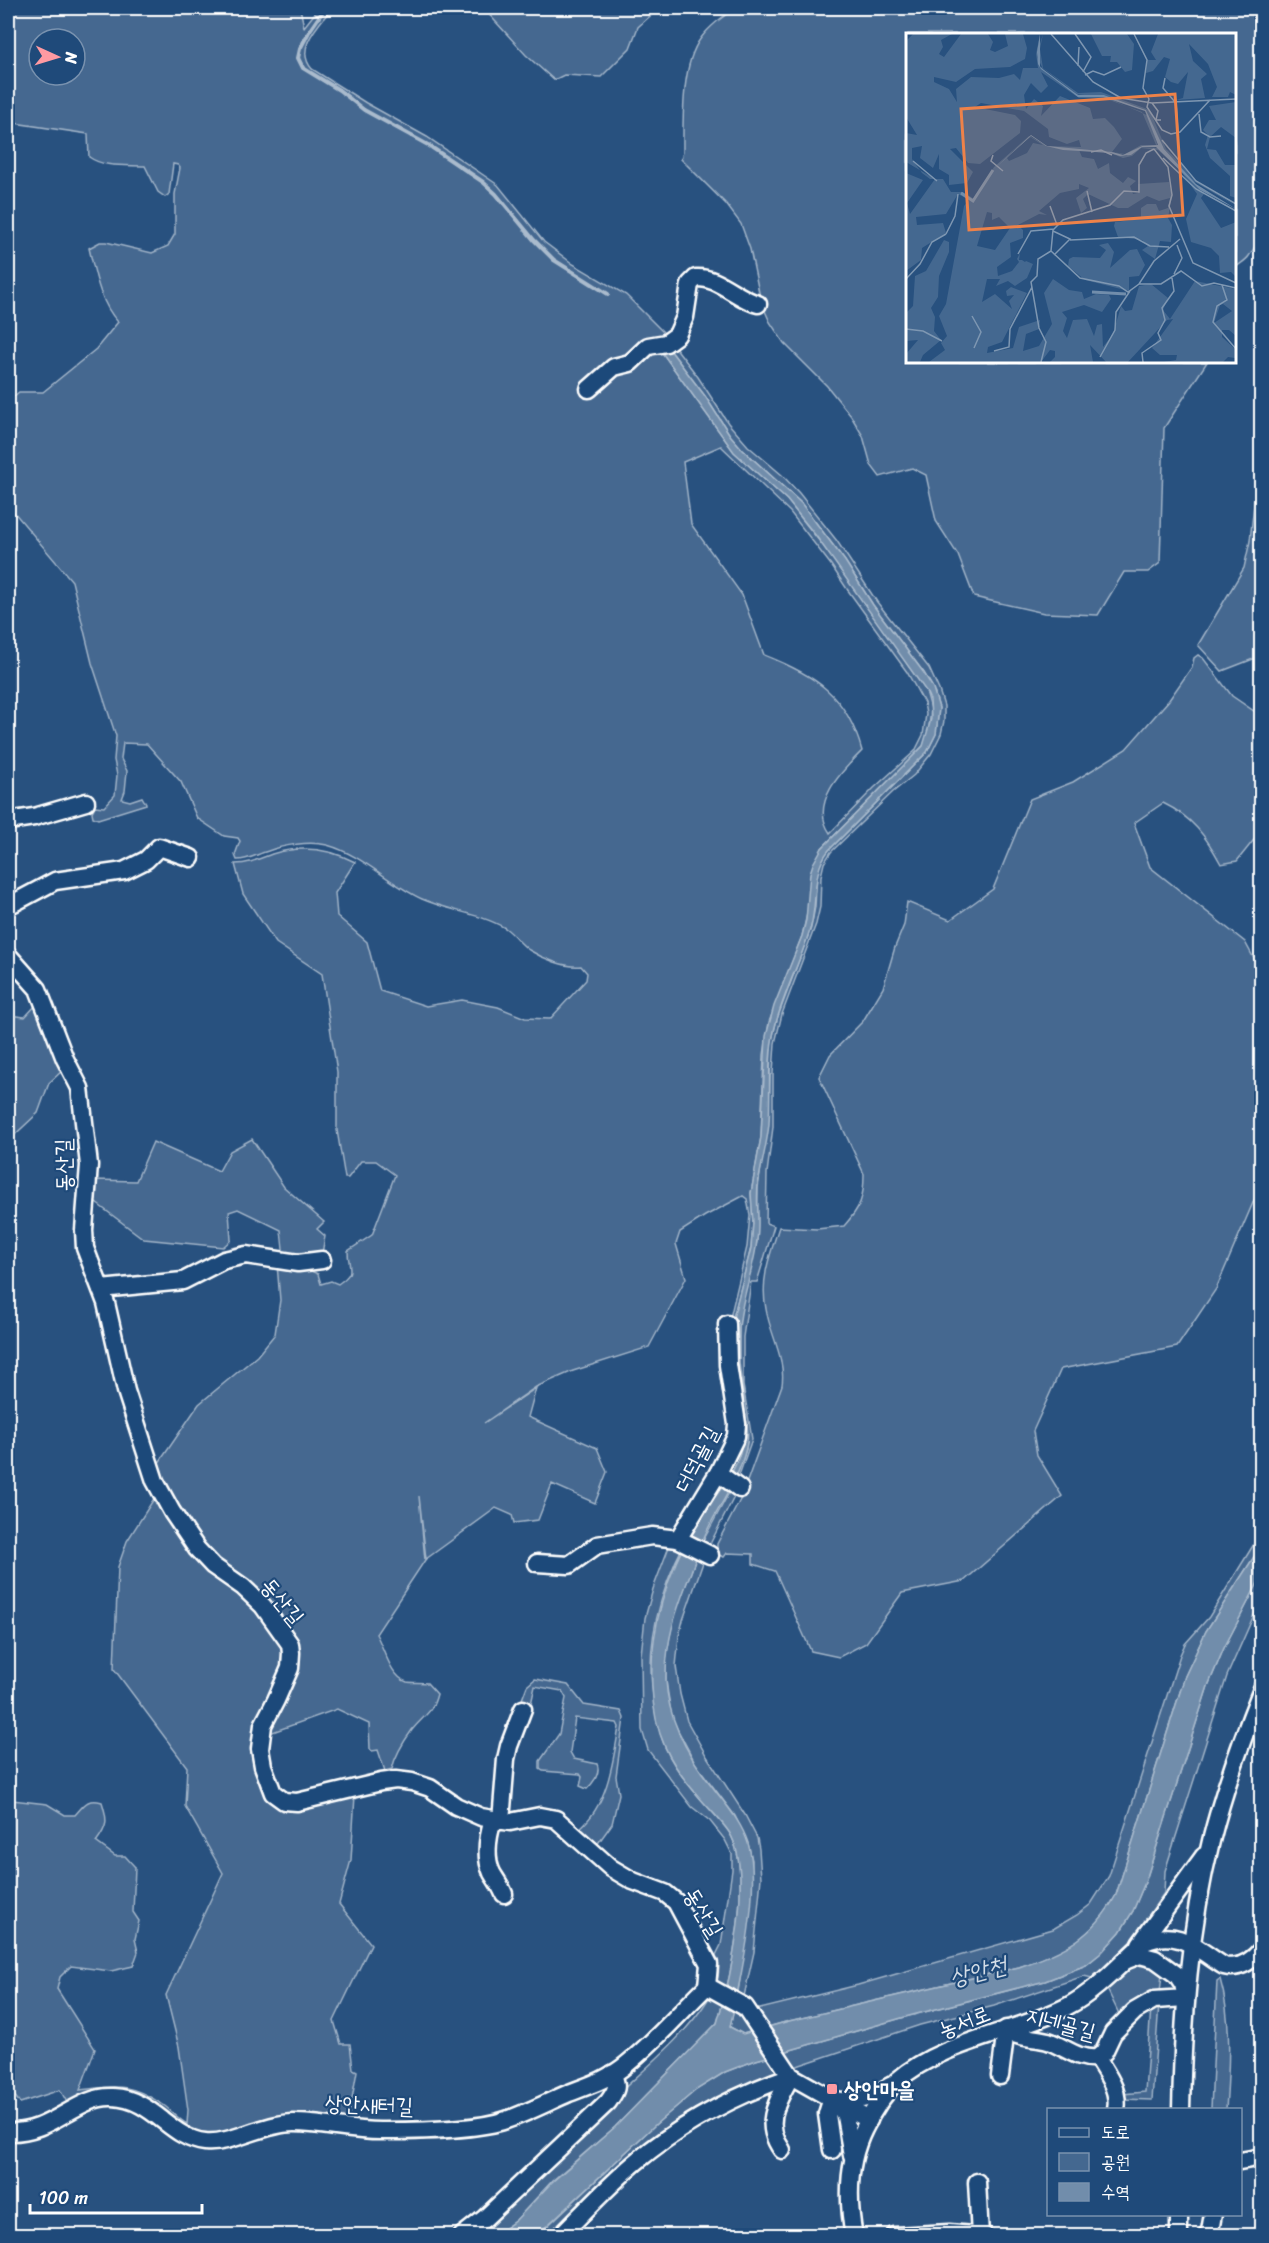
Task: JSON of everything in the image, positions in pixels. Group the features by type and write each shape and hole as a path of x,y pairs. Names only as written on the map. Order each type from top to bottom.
{"street":[{"path":"589,389 614,367 630,363 648,346 664,344 677,335 685,317 690,284 696,278 706,279 758,304"},
{"path":"8,821 33,817 86,802"},
{"path":"8,906 55,881 129,870 146,860 159,847 192,858"},
{"name":"동산길","path":"8,955 38,989 65,1059 80,1088 89,1165 84,1240 88,1260 101,1288 111,1321 126,1391 148,1462 163,1496 186,1534 206,1560 263,1606 290,1644 289,1673 263,1725 260,1738 263,1766 273,1793 284,1801 297,1802 381,1782 403,1781 430,1788 467,1812 497,1821 516,1822 540,1816 556,1819 611,1868 633,1881 670,1896 683,1913 706,1958 710,1971 710,1988"},
{"path":"101,1288 183,1281 224,1260 246,1255 298,1263 322,1260"},
{"name":"더덕골길","path":"680,1539 720,1474 734,1443 737,1430 728,1365 727,1324"},
{"path":"720,1474 738,1487"},
{"path":"537,1563 569,1565 597,1545 652,1536 680,1539 708,1554"},
{"path":"1181,2108 1186,1998 1192,1944 1211,1842 1240,1743 1262,1689"},
{"path":"504,1894 491,1872 488,1854 489,1835 497,1821 509,1746 523,1709"},
{"path":"1129,1957 1195,1871 1211,1842"},
{"name":"농서로","path":"854,2235 849,2199 852,2162 869,2120 895,2082 934,2057 1070,2005 1098,1986 1145,1942 1173,1937 1192,1944"},
{"path":"1192,1944 1218,1963 1230,1968 1249,1962 1262,1949"},
{"path":"1129,1957 1140,1955 1155,1959 1178,1975 1186,1998"},
{"path":"710,1988 745,2009 789,2073 869,2120"},
{"name":"상안새터길","path":"8,2132 38,2128 91,2101 106,2097 136,2102 155,2112 184,2135 210,2142 282,2123 385,2131 475,2125 504,2120 612,2074 633,2058 710,1988"},
{"name":"지네골길","path":"1006,2030 1015,2035 1050,2042 1080,2057 1097,2058 1104,2052 1113,2033 1135,2011 1154,2000 1186,1998"},
{"path":"1000,2076 1006,2030"},
{"path":"1097,2058 1117,2095 1116,2108"},
{"path":"782,2150 775,2137 773,2109 789,2073"},
{"path":"560,2235 635,2162 681,2129 702,2115 789,2073"},
{"path":"462,2235 485,2218 608,2102 617,2087 612,2074"},
{"path":"833,2099 861,2100 877,2094 895,2082"},
{"path":"832,2150 827,2114 833,2099"},
{"path":"833,2099 843,2110 847,2122 852,2162"},
{"path":"1242,2161 1262,2157"},
{"path":"977,2182 980,2235"},
{"path":"1179,2216 1179,2234 1199,2235"},
{"path":"1206,2235 1210,2231 1213,2216"},
{"path":"894,2235 917,2233 985,2235"}],"green space":[{"path":"8,8 300,8 304,27 319,8 332,8 315,29 307,45 307,61 312,69 427,137 498,185 544,242 573,264 626,295 669,338 658,347 734,452 787,500 835,561 926,691 931,709 928,735 923,746 822,848 802,936 769,1022 764,1055 761,1137 751,1193 753,1223 751,1248 733,1318 732,1337 743,1436 741,1449 732,1472 696,1523 676,1561 661,1602 652,1644 654,1705 665,1747 678,1771 726,1827 736,1850 740,1872 738,1926 723,2004 717,2023 615,2127 552,2181 516,2220 495,2235 466,2235 678,2037 700,2012 715,1987 718,1977 719,1966 716,1955 721,1945 732,1870 732,1854 725,1840 710,1821 692,1807 648,1750 642,1730 641,1655 645,1618 670,1544 734,1453 729,1322 747,1247 750,1215 747,1199 743,1196 680,1232 676,1244 686,1278 649,1347 573,1371 536,1387 484,1423 536,1388 528,1417 597,1448 607,1472 595,1503 552,1484 538,1520 514,1523 512,1515 496,1508 426,1559 419,1496 425,1560 376,1634 388,1662 401,1679 407,1682 427,1683 437,1694 430,1710 403,1744 392,1769 385,1771 378,1750 370,1749 369,1724 337,1709 267,1734 267,1795 355,1795 351,1860 339,1904 371,1944 334,2021 341,2044 350,2044 353,2069 357,2071 348,2121 318,2116 283,2115 260,2120 224,2135 194,2133 147,2101 68,2104 60,2090 20,2103 8,2087 8,1801 47,1804 65,1815 75,1815 87,1803 102,1802 106,1819 105,1827 96,1842 115,1856 125,1856 135,1867 133,1912 139,1921 135,1939 138,1952 133,1966 111,1971 71,1966 60,1977 57,1989 95,2049 80,2090 113,2087 131,2089 162,2104 187,2124 188,2110 179,2047 166,1995 223,1873 185,1806 187,1767 114,1669 118,1567 127,1541 157,1494 156,1467 199,1404 257,1356 275,1334 280,1300 277,1264 299,1266 318,1274 321,1284 331,1281 338,1284 344,1280 350,1273 348,1251 372,1235 395,1175 376,1161 361,1161 348,1178 345,1178 337,1130 337,1072 322,974 276,943 243,894 235,864 293,849 325,851 355,862 335,893 337,916 367,942 380,991 426,1006 462,1000 498,1007 525,1018 550,1019 586,980 587,973 581,966 561,964 534,953 508,930 495,923 422,899 352,856 327,845 312,843 289,845 237,860 235,855 240,841 238,838 224,836 197,818 181,782 147,744 123,743 121,759 127,771 122,799 130,801 142,797 146,804 98,819 93,817 92,812 95,806 104,807 115,795 116,736 92,663 72,581 8,505 8,401 19,392 43,392 96,349 118,322 102,297 89,248 100,242 106,242 152,253 168,246 175,234 175,194 180,168 173,164 169,194 165,197 158,192 145,166 102,163 89,157 88,134 8,122","holes":["721,446 790,512 831,565 907,672 924,703 926,714 923,735 915,751 874,788 830,833 823,810 831,788 862,751 856,732 838,701 813,679 764,655 742,595 691,524 683,462"]},
{"path":"487,8 659,8 638,27 630,48 601,77 564,75 554,80 526,55 485,10"},
{"path":"736,8 1261,8 1262,153 1259,155 1262,221 1255,246 1248,258 1236,267 1236,33 906,33 906,363 1206,363 1164,428 1160,563 1148,572 1124,572 1098,615 1044,613 974,597 958,555 936,521 926,475 912,468 880,477 871,465 863,436 851,416 827,386 784,343 770,322 761,302 750,249 741,224 726,204 681,159 684,93 690,62 701,38"},
{"path":"672,343 698,377 728,423 748,446 799,493 837,541 877,602 929,668 944,706 941,734 931,754 914,775 893,792 831,852 824,863 816,924 782,1014 775,1043 773,1127 767,1173 766,1223 774,1226 757,1282 751,1282 743,1337 743,1385 752,1439 737,1481 734,1497 708,1548 679,1636 676,1666 687,1721 745,1815 757,1838 759,1849 761,1878 754,1952 740,2014 858,1985 1053,1929 1091,1904 1109,1876 1185,1644 1209,1617 1262,1531 1261,1546 1206,1631 1185,1676 1116,1895 1107,1910 1087,1933 1063,1949 1019,1967 743,2034 730,2027 738,1992 749,1918 752,1860 748,1844 735,1816 696,1764 672,1719 666,1681 666,1657 674,1615 703,1541 731,1489 746,1449 747,1426 739,1362 739,1326 741,1308 757,1242 758,1188 769,1110 771,1044 777,1019 811,928 817,872 823,857 829,850 927,752 936,734 939,708 933,688 924,673 873,605 845,561 801,503 743,450 730,435 705,396 667,346"},
{"path":"1261,406 1261,656 1222,671 1198,645 1244,568 1250,541 1256,486"},
{"path":"1198,655 1203,658 1232,696 1261,716 1261,831 1237,861 1221,864 1197,828 1182,814 1163,803 1134,823 1150,867 1245,942 1261,972 1261,1184 1216,1289 1177,1347 1061,1369 1033,1431 1037,1455 1062,1496 964,1581 902,1593 866,1643 839,1657 811,1651 775,1571 753,1564 753,1554 727,1553 724,1557 717,1554 717,1544 741,1498 782,1385 782,1366 764,1298 767,1267 779,1227 817,1229 844,1226 854,1214 862,1197 864,1174 819,1077 830,1055 863,1021 883,988 904,925 907,902 950,920 993,889 1030,799 1073,782 1126,749 1169,700"},
{"path":"38,1003 63,1070 49,1083 38,1113 8,1141 8,1015 25,1017"},
{"path":"252,1139 284,1187 324,1222 317,1229 325,1236 322,1254 284,1258 281,1230 238,1209 229,1212 231,1240 223,1247 144,1239 92,1200 94,1180 136,1181 153,1142 219,1171 230,1151"},
{"path":"1261,1577 1261,1599 1227,1676 1165,1871 1164,1893 1130,1942 1092,1978 1084,1976 994,2006 920,2025 800,2065 733,2094 554,2235 537,2236 656,2124 696,2090 725,2072 756,2060 905,2017 1045,1981 1086,1965 1101,1953 1120,1932 1133,1911 1146,1880 1208,1686 1224,1648"},
{"path":"535,1679 568,1685 584,1705 621,1711 624,1718 616,1776 619,1794 612,1824 596,1846 579,1830 597,1807 603,1795 608,1782 619,1727 617,1723 575,1718 570,1752 574,1759 597,1764 598,1767 596,1778 587,1789 580,1786 582,1777 580,1774 543,1771 540,1769 540,1761 559,1734 566,1698 562,1691 535,1686 531,1704 521,1702 527,1686"},
{"path":"1146,1963 1155,1965 1162,1974 1160,1992 1121,2018 1107,1989 1129,1969"},
{"path":"1220,1979 1228,2027 1226,2108 1211,2108 1217,1981"},
{"path":"1159,2004 1152,2100 1122,2099 1122,2094 1145,2092 1151,2007"}],"water":[{"path":"667,346 705,396 730,435 743,450 801,503 845,561 873,605 924,673 933,688 939,708 936,734 927,752 829,850 823,859 817,877 811,926 782,1004 772,1043 769,1124 758,1185 758,1233 739,1331 739,1378 747,1441 736,1477 698,1553 670,1638 666,1680 675,1723 695,1762 741,1827 752,1861 748,1934 730,2027 743,2034 1019,1967 1063,1949 1087,1933 1107,1910 1116,1895 1185,1676 1206,1631 1261,1546 1261,1577 1224,1648 1208,1686 1146,1880 1133,1911 1120,1932 1101,1953 1086,1965 1045,1981 905,2017 756,2060 725,2072 696,2090 656,2124 537,2235 495,2236 516,2220 552,2182 615,2127 717,2023 723,2004 738,1926 740,1872 736,1850 729,1832 679,1772 671,1760 660,1733 653,1704 652,1687 657,1623 676,1561 696,1523 732,1472 741,1449 743,1436 732,1337 733,1318 751,1248 753,1223 751,1193 761,1137 766,1036 774,1006 802,936 806,920 810,873 822,848 923,746 931,719 930,700 926,691 816,536 787,500 734,452 658,347"}],"waterway":[{"path":"325,8 300,49 298,58 303,68 339,90 364,110 428,145 483,182 554,260 608,294"}],"place":[{"name":"상안마을","path":"832,2089"}],"water label":[{"name":"상안천","path":"978,1971"}]}
